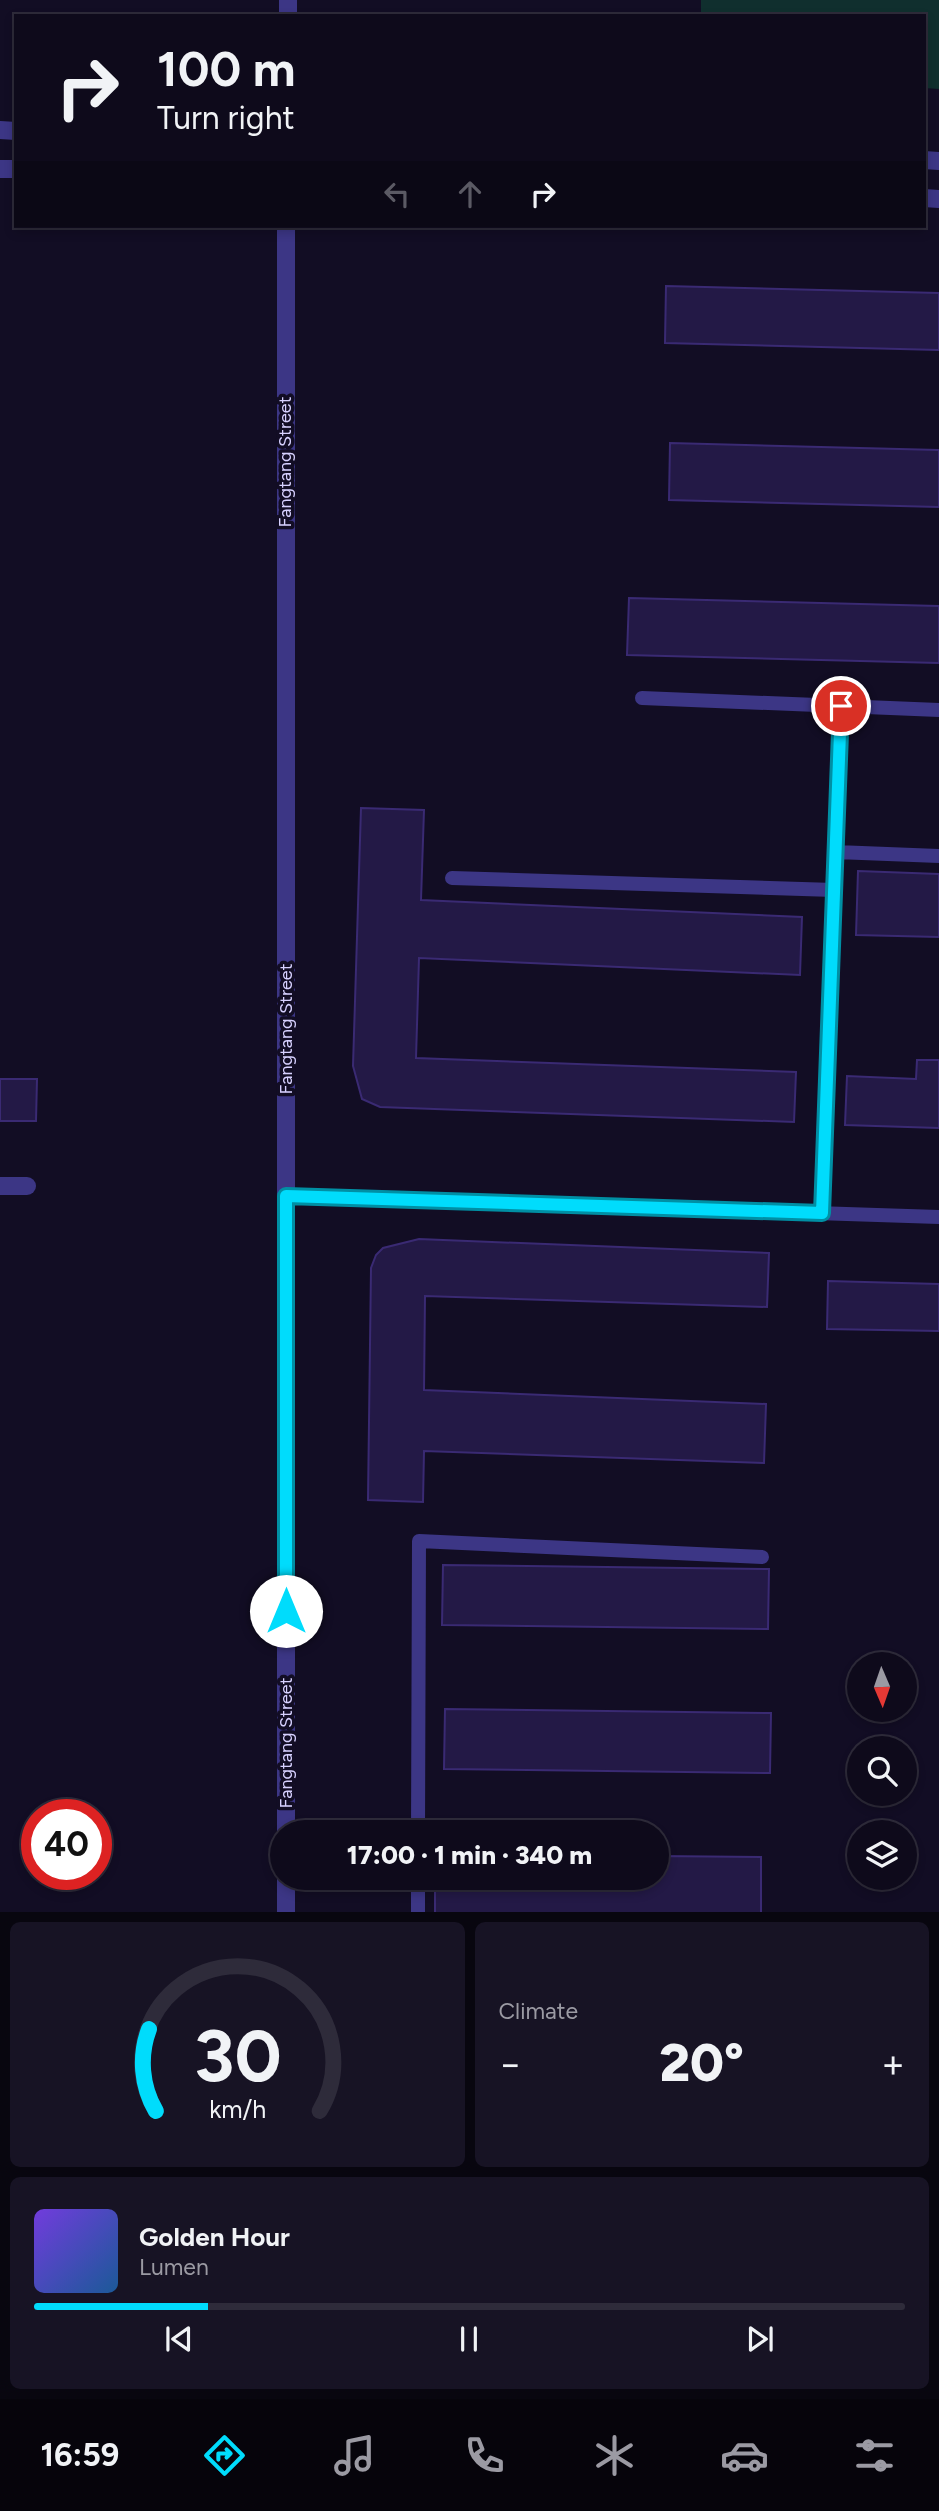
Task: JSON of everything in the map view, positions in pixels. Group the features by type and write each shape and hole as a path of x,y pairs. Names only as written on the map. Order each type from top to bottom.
{"street":[{"name":"Fangtang Street","path":"286,228 286,1820"},
{"path":"0,1186 27,1186"},
{"path":"286,1890 286,1912"}],"lane":[{"path":"642,698 939,710"},
{"path":"822,1213 841,706"},
{"path":"836,852 939,856"},
{"path":"452,878 834,890"},
{"path":"286,1196 939,1217"},
{"path":"418,1820 419,1541 762,1557"},
{"path":"418,1890 418,1912"}],"green space":[{"path":"701,0 939,0 939,89 926,88 926,14 701,14"}],"building":[{"path":"666,286 939,293 939,350 665,343"},
{"path":"670,443 939,450 939,507 669,500"},
{"path":"629,598 939,606 939,663 627,655"},
{"path":"361,808 424,810 421,900 802,917 800,975 419,958 416,1058 796,1072 794,1122 380,1107 362,1099 353,1066"},
{"path":"858,871 939,874 939,937 856,935"},
{"path":"917,1060 939,1060 939,1128 845,1125 847,1076 916,1079"},
{"path":"0,1079 37,1079 36,1121 0,1121"},
{"path":"419,1239 769,1253 767,1307 425,1296 424,1390 766,1404 764,1463 424,1451 423,1502 368,1500 371,1268 376,1255 383,1248"},
{"path":"828,1281 939,1284 939,1331 827,1329"},
{"path":"443,1565 769,1569 768,1629 442,1625"},
{"path":"445,1709 771,1713 770,1773 444,1769"},
{"path":"669,1856 761,1857 761,1912 435,1912 435,1890 669,1890"}],"route":[{"path":"286,1611 286,1196 822,1213 841,706"}]}
